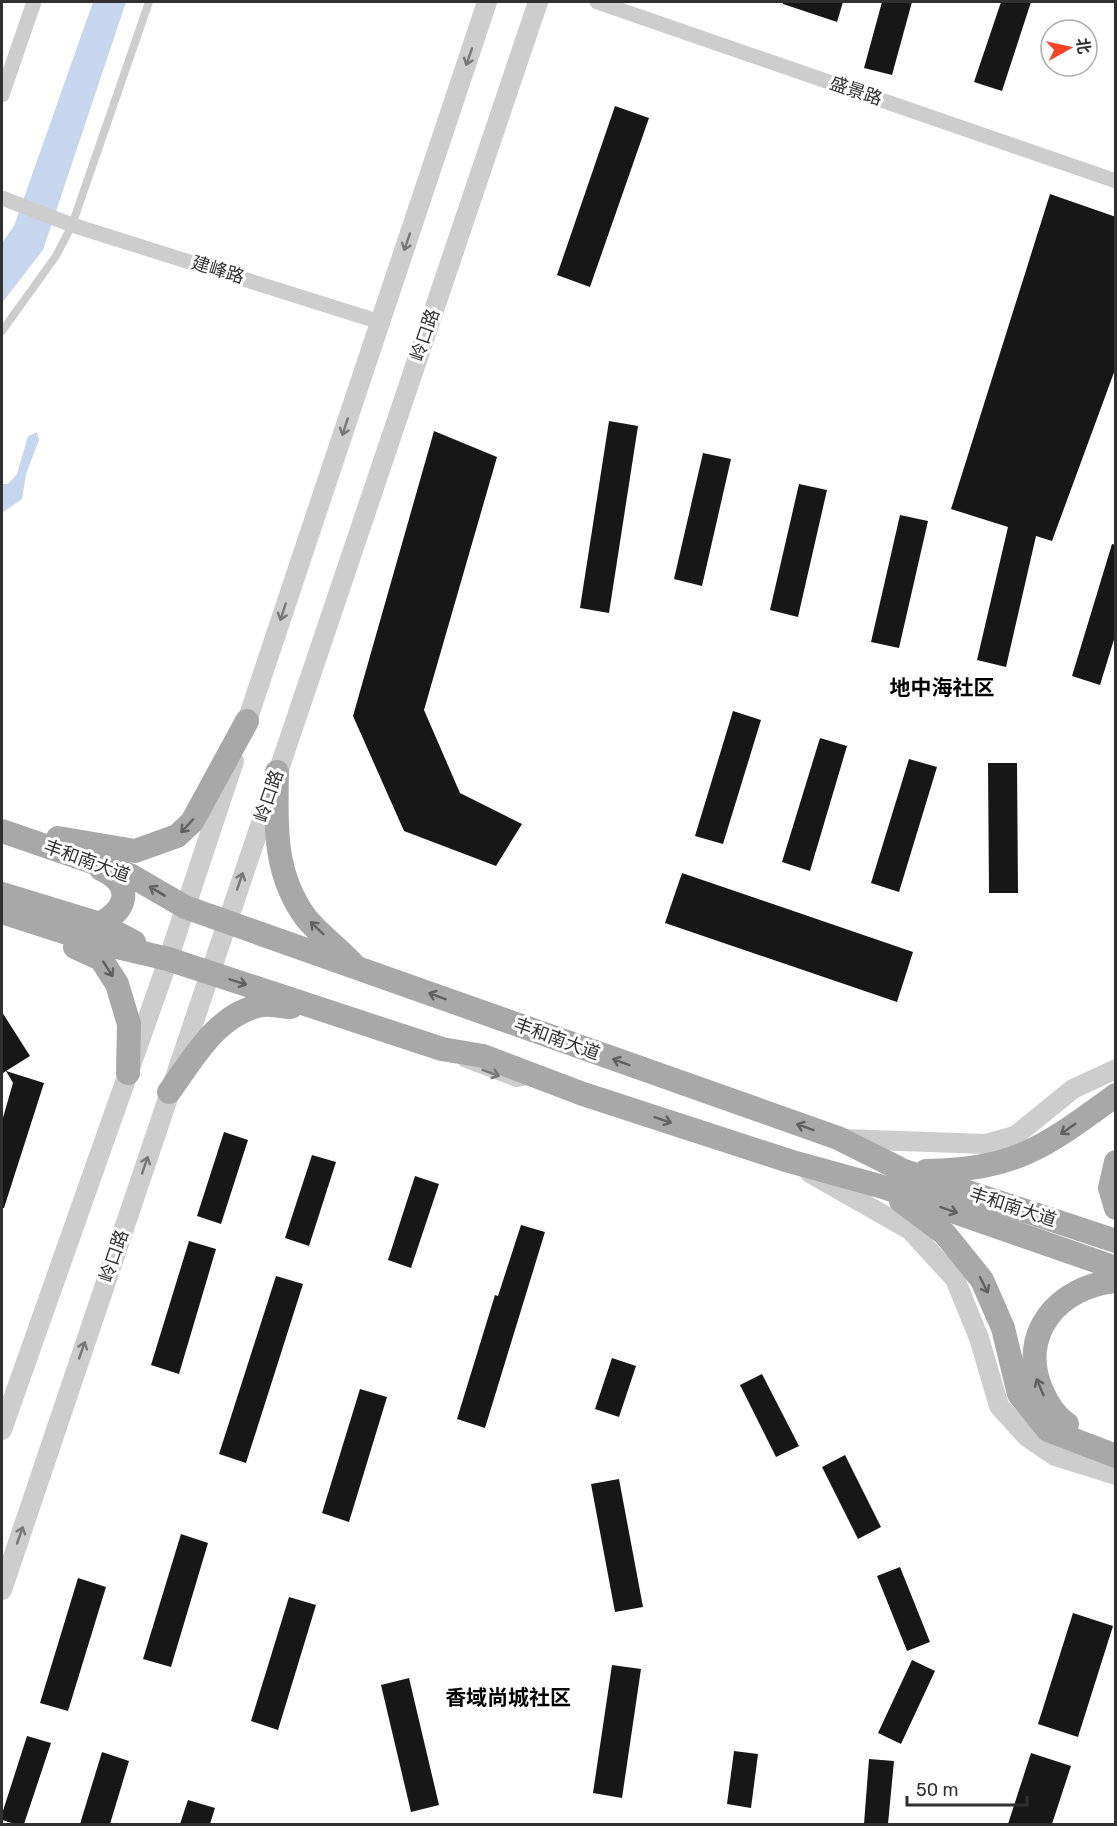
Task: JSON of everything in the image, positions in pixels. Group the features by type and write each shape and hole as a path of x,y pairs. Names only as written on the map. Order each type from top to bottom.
{"main road":[{"path":"2,830 135,851 177,836 192,822 247,721"},
{"path":"277,772 276,827 281,870 307,918 358,969"},
{"name":"丰和南大道","path":"2,830 130,875 185,907 837,1138 904,1171 1116,1240"},
{"path":"46,926 85,928 100,924 116,915 124,902 124,894 116,876 69,854"},
{"path":"2,894 100,924 168,959"},
{"path":"2,913 101,959 117,984 129,1024 128,1073"},
{"name":"丰和南大道","path":"2,913 92,941 168,959 442,1048 483,1056 543,1080 789,1161 883,1187 1116,1268"},
{"path":"169,1092 209,1036 240,1013 263,1005 320,1009"},
{"path":"904,1171 958,1171 999,1164 1041,1148 1116,1095"},
{"path":"1116,1162 1110,1188 1116,1208"},
{"path":"883,1187 945,1234 982,1280 1003,1328 1019,1394 1048,1430 1116,1455"},
{"path":"1116,1281 1099,1282 1068,1295 1042,1324 1033,1352 1036,1378 1047,1402 1058,1418 1092,1438 1116,1446"}],"street":[{"path":"2,94 33,2"},
{"path":"2,1430 168,959 487,2"},
{"name":"岭口路","path":"2,1590 538,2"},
{"name":"盛景路","path":"597,2 1116,181"},
{"name":"建峰路","path":"2,198 72,225 380,322"},
{"path":"837,1138 986,1144 1015,1136 1073,1089 1116,1069"},
{"path":"789,1161 910,1230 955,1279 979,1338 999,1406 1027,1437 1055,1456 1116,1475"}],"lane":[{"path":"2,331 56,256 72,225 149,2"}],"water":[{"path":"93,2 126,2 43,250 2,303 2,243 14,226"},
{"path":"37,432 39,440 26,474 22,499 2,513 2,484 8,484 17,474 28,436"}],"building":[{"path":"783,2 843,2 837,22 783,4"},
{"path":"882,2 912,2 892,75 864,68"},
{"path":"1001,2 1031,2 1002,91 974,82"},
{"path":"615,106 649,118 590,287 557,275"},
{"path":"1050,194 1116,217 1116,367 1052,541 1036,536 1006,667 977,660 1008,527 951,509"},
{"path":"609,421 638,426 609,613 580,608"},
{"path":"434,431 497,457 424,710 460,793 522,824 496,866 404,831 353,716"},
{"path":"703,453 731,459 702,586 674,579"},
{"path":"799,484 827,490 798,617 770,610"},
{"path":"900,515 928,521 899,648 871,642"},
{"path":"1112,544 1116,545 1116,633 1100,685 1072,676"},
{"path":"733,711 761,720 723,844 695,836"},
{"path":"820,738 847,746 810,871 782,862"},
{"path":"909,759 937,767 899,892 871,883"},
{"path":"988,763 1017,763 1018,893 989,893"},
{"path":"682,873 913,952 897,1002 665,923"},
{"path":"2,1012 30,1056 2,1074"},
{"path":"6,1071 44,1083 4,1208 2,1208 2,1121 13,1083"},
{"path":"224,1132 248,1140 221,1224 197,1216"},
{"path":"312,1155 336,1162 309,1246 285,1238"},
{"path":"415,1176 439,1184 411,1268 388,1260"},
{"path":"521,1225 545,1232 485,1428 457,1419 495,1295 498,1296"},
{"path":"189,1241 216,1249 179,1374 151,1365"},
{"path":"276,1276 303,1284 246,1463 219,1454"},
{"path":"612,1358 636,1366 619,1417 595,1409"},
{"path":"762,1374 799,1446 776,1457 740,1385"},
{"path":"360,1389 387,1397 349,1522 322,1513"},
{"path":"845,1455 881,1527 858,1539 822,1467"},
{"path":"619,1479 643,1607 615,1612 591,1484"},
{"path":"181,1534 208,1543 171,1667 143,1659"},
{"path":"900,1567 930,1642 907,1651 877,1576"},
{"path":"78,1578 106,1587 68,1711 40,1703"},
{"path":"289,1597 316,1605 278,1730 251,1721"},
{"path":"1073,1613 1113,1626 1078,1737 1038,1724"},
{"path":"912,1660 935,1671 901,1744 878,1733"},
{"path":"612,1665 641,1669 622,1798 593,1793"},
{"path":"409,1678 439,1805 411,1812 381,1685"},
{"path":"27,1736 51,1743 24,1824 15,1824 2,1820 2,1814"},
{"path":"734,1751 758,1754 751,1808 727,1804"},
{"path":"102,1752 129,1761 110,1824 80,1824"},
{"path":"1031,1753 1071,1766 1052,1824 1008,1824"},
{"path":"869,1759 894,1761 888,1824 864,1824"},
{"path":"188,1800 215,1808 210,1824 180,1824"}],"district":[{"name":"地中海社区","path":"942,688"},
{"name":"香域尚城社区","path":"508,1698"}]}
